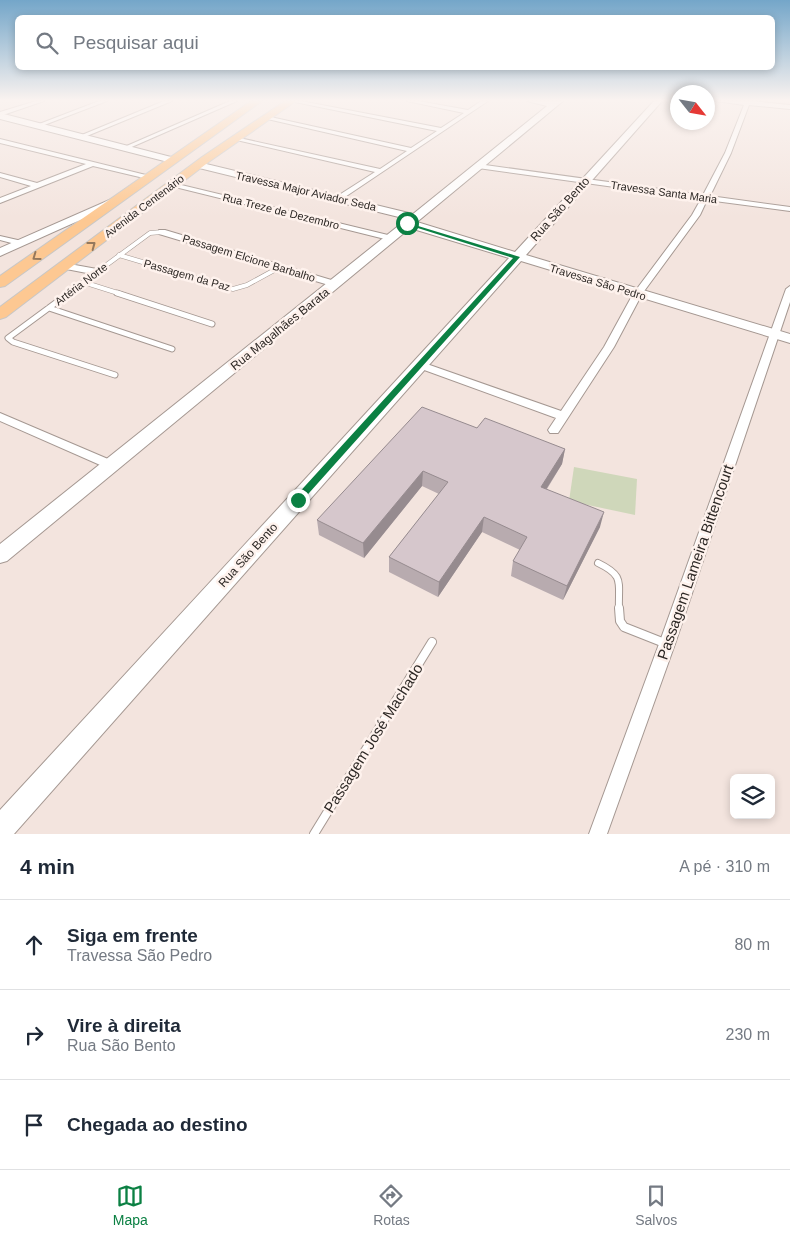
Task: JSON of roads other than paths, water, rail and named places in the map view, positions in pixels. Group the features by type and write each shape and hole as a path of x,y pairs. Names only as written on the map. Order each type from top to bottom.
{"main road":[{"name":"Avenida Centenário","path":"0,283 66,228 114,201 201,140"},
{"name":"Avenida Centenário","path":"0,314 234,140"},
{"path":"0,300 8,300 24,295"}],"street":[{"path":"0,140 148,177"},
{"path":"92,140 172,160"},
{"path":"125,148 144,140"},
{"path":"239,140 381,171"},
{"path":"367,140 413,150"},
{"path":"339,198 428,140"},
{"name":"Rua Magalhães Barata","path":"0,555 336,284 389,238 510,140"},
{"name":"Rua São Bento","path":"0,830 622,140"},
{"path":"554,430 608,346 638,294 696,215 733,140"},
{"path":"0,201 91,164"},
{"name":"Travessa Major Aviador Seda","path":"198,166 339,198 411,220"},
{"name":"Travessa Santa Maria","path":"478,166 790,209"},
{"path":"0,176 38,186"},
{"name":"Rua Treze de Dezembro","path":"173,184 389,238"},
{"path":"0,193 12,196"},
{"name":"Travessa São Pedro","path":"411,220 517,257 790,339"},
{"path":"0,252 19,243 66,228"},
{"name":"Passagem Elcione Barbalho","path":"162,232 336,284"},
{"path":"0,238 19,243"},
{"path":"64,266 97,272"},
{"name":"Passagem Lameira Bittencourt","path":"598,834 667,644 790,289"},
{"path":"420,365 563,416"},
{"path":"0,417 111,465"}],"lane":[{"name":"Artéria Norte","path":"115,375 12,342 8,340 9,336 150,233 162,232"},
{"name":"Passagem da Paz","path":"119,255 233,289 247,285 280,267"},
{"path":"83,282 212,324"},
{"path":"49,308 172,349"},
{"path":"598,563 613,570 618,576 620,621 624,627 667,644"},
{"name":"Passagem José Machado","path":"314,834 432,642"}]}
